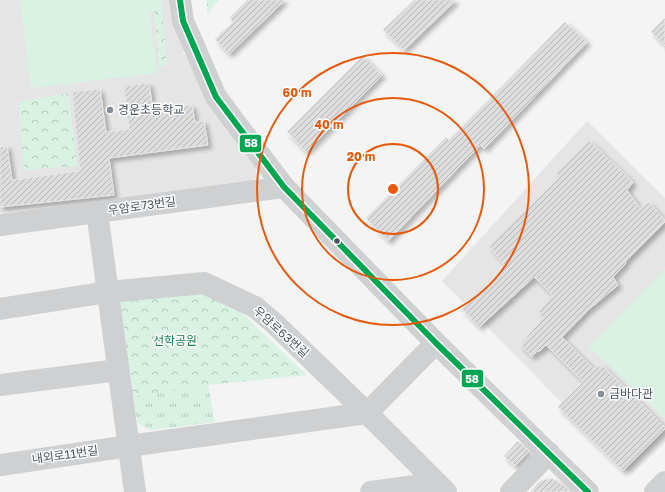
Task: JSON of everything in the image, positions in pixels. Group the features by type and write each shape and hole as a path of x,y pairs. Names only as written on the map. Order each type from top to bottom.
{"street":[{"path":"180,0 183,21 216,97 284,187 436,343 588,492"},
{"name":"우암로73번길","path":"0,225 284,187"},
{"path":"97,212 135,492"},
{"name":"우암로63번길","path":"108,292 204,283 255,307 275,324 367,412 441,488"},
{"path":"0,309 108,292"},
{"path":"129,446 367,412 436,343"},
{"path":"0,385 118,370"},
{"name":"내외로11번길","path":"0,465 129,446"},
{"path":"511,492 549,453"},
{"path":"655,492 665,482"},
{"path":"371,492 441,488"}],"shaded area":[{"name":"경운초등학교","path":"0,0 175,0 184,54 256,167 256,178 250,183 0,213"},
{"path":"587,121 665,198 665,442 632,474 442,281"}],"green space":[{"path":"20,0 148,0 157,73 31,88"},
{"path":"145,0 161,0 167,64 159,67 154,12 148,12"},
{"path":"207,0 219,0 207,14"},
{"path":"69,93 77,166 24,170 18,102"},
{"path":"665,269 665,419 589,347"},
{"name":"선학공원","path":"195,290 241,312 307,375 208,385 133,397 120,300"},
{"path":"208,385 215,422 151,430 138,424 133,397"}],"building":[{"path":"247,0 285,0 229,54 215,39 233,22 230,17"},
{"path":"414,0 456,0 404,50 383,30"},
{"path":"665,18 665,46 651,32"},
{"path":"565,22 587,42 484,149 480,145 388,241 366,218 446,137 449,140"},
{"path":"363,56 382,75 306,152 287,132"},
{"path":"149,83 153,110 192,105 195,122 204,121 208,145 109,158 114,195 0,207 0,147 7,146 12,180 80,171 72,92 100,89 106,132 129,129 124,86"},
{"path":"589,140 633,182 627,190 640,208 649,202 665,220 665,222 625,262 626,263 613,277 618,285 588,310 562,337 594,369 602,365 665,427 665,429 623,471 558,407 583,382 546,345 540,351 537,351 532,357 520,345 543,317 539,312 552,295 534,277 479,327 462,309 506,267 489,246 559,177 556,173"},
{"path":"518,441 529,451 515,466 504,456"},
{"path":"551,478 564,485 570,492 530,492 540,481"}],"transit line":[{"name":"58","path":"180,0 183,21 216,97 284,187 436,343 588,492"}],"place":[{"name":"경운초등학교","path":"110,110"},
{"name":"금바다관","path":"601,394"}]}
